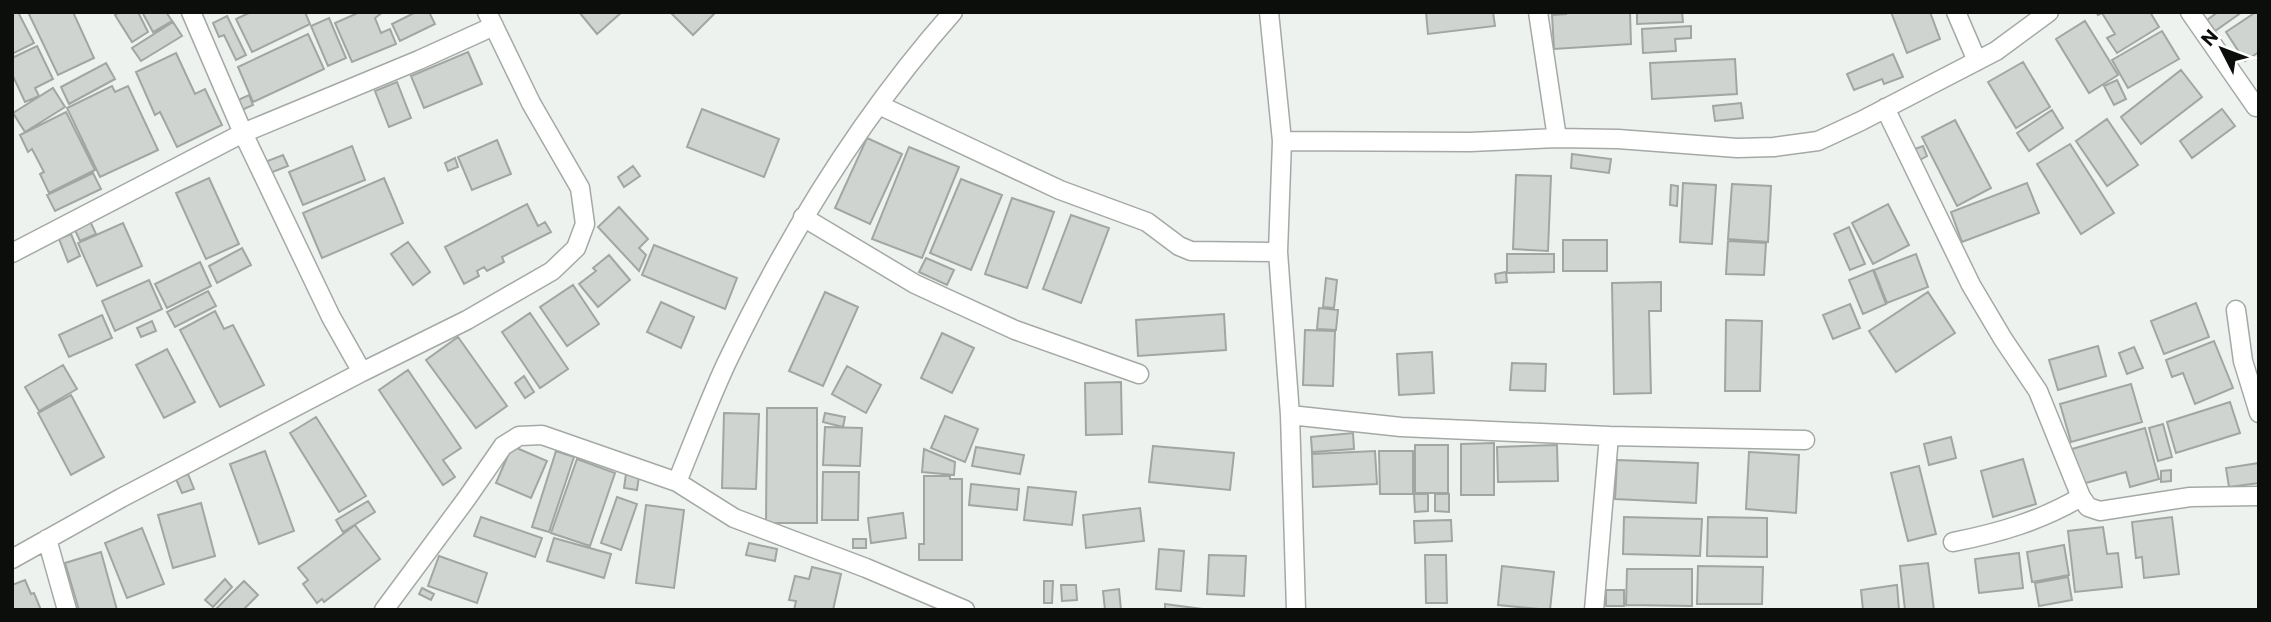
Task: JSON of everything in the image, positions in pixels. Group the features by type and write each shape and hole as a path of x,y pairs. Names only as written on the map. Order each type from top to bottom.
{"street":[{"path":"191,12 243,133 331,317 362,372"},
{"path":"677,482 725,366 803,217 879,106 924,45 953,12"},
{"path":"1269,12 1282,141 1278,252 1290,415 1296,610"},
{"path":"1538,12 1558,138"},
{"path":"1956,12 1977,61"},
{"path":"1282,141 1470,142 1558,138 1618,139 1737,148 1774,147 1818,141 1996,51 2049,12"},
{"path":"2190,12 2256,107"},
{"path":"12,253 243,133 419,60 491,19 531,103 580,188 585,224 576,248 552,271 520,292 362,372 12,559"},
{"path":"879,106 1060,190 1147,222 1179,246 1191,251 1278,252"},
{"path":"1885,108 1971,285 2038,391 2081,497 2088,507 2100,511 2190,497 2259,496"},
{"path":"803,217 915,284 1015,330 1139,374"},
{"path":"2236,310 2243,361 2259,413"},
{"path":"1290,415 1401,426 1609,436 1805,440"},
{"path":"384,610 503,446 519,436 542,435 677,482 734,518 866,568 965,610"},
{"path":"1594,610 1609,436"},
{"path":"1953,542 1997,534 2054,513 2081,497"},
{"path":"47,539 67,610"}],"building":[{"path":"12,12 18,12 34,43 12,54"},
{"path":"28,12 73,12 94,58 58,75"},
{"path":"120,12 138,12 148,32 132,42 115,15"},
{"path":"142,12 166,12 172,21 153,32"},
{"path":"251,12 305,12 310,24 252,52 236,19"},
{"path":"360,12 383,12 375,18 381,33 390,29 396,44 352,62 335,23"},
{"path":"416,12 429,12 435,24 400,41 392,24"},
{"path":"579,12 622,12 597,34"},
{"path":"670,12 716,12 693,35"},
{"path":"1426,12 1493,12 1495,26 1428,34"},
{"path":"1566,12 1630,12 1631,44 1554,49 1552,15"},
{"path":"1637,12 1682,12 1683,22 1637,24"},
{"path":"1891,12 1930,12 1940,39 1907,53"},
{"path":"2096,12 2150,12 2159,27 2117,53 2107,38 2115,34 2102,13 2098,15"},
{"path":"2218,12 2242,12 2215,31 2207,20"},
{"path":"2259,12 2259,52 2245,61 2226,32"},
{"path":"227,16 246,55 236,60 224,35 219,37 213,23"},
{"path":"329,18 346,58 328,66 311,26"},
{"path":"2085,21 2118,75 2089,93 2056,39"},
{"path":"173,22 182,36 141,61 132,48"},
{"path":"1691,26 1691,38 1675,39 1676,51 1643,53 1642,29"},
{"path":"2162,31 2179,59 2128,88 2112,60"},
{"path":"308,34 324,69 253,102 238,67"},
{"path":"37,46 53,79 35,88 39,96 25,102 12,74 12,58"},
{"path":"468,52 482,84 424,108 411,76"},
{"path":"176,53 195,94 205,89 222,125 177,147 160,112 155,115 136,72"},
{"path":"1893,54 1903,77 1884,84 1882,79 1854,90 1847,74"},
{"path":"1735,59 1737,94 1652,99 1650,63"},
{"path":"2023,62 2050,107 2016,128 1988,82"},
{"path":"106,63 115,79 69,104 61,87"},
{"path":"2181,70 2202,97 2141,144 2121,117"},
{"path":"2117,80 2126,99 2114,105 2104,86"},
{"path":"397,82 411,118 389,127 375,91"},
{"path":"112,86 115,92 128,86 158,150 100,177 67,108"},
{"path":"53,88 65,107 25,132 13,113"},
{"path":"249,95 253,105 242,110 238,100"},
{"path":"1741,103 1743,118 1715,121 1713,106"},
{"path":"702,109 779,139 764,177 687,147"},
{"path":"2222,109 2235,126 2192,158 2180,141"},
{"path":"2052,110 2063,128 2029,151 2017,133"},
{"path":"66,112 95,170 49,193 40,174 44,172 32,149 28,152 20,135"},
{"path":"2107,119 2138,165 2107,186 2076,141"},
{"path":"1955,120 1991,188 1957,206 1922,137"},
{"path":"867,138 902,154 870,224 835,208"},
{"path":"497,140 511,174 472,190 458,157"},
{"path":"2070,144 2114,213 2081,234 2037,164"},
{"path":"352,146 365,180 303,205 289,172"},
{"path":"1923,146 1927,156 1918,161 1912,150"},
{"path":"909,147 959,167 922,258 872,239"},
{"path":"1572,154 1611,159 1609,173 1571,168"},
{"path":"283,155 288,166 270,173 265,162"},
{"path":"455,158 458,167 448,171 445,163"},
{"path":"633,166 640,176 624,187 618,177"},
{"path":"93,173 101,189 55,211 47,195"},
{"path":"1516,175 1551,176 1548,251 1513,249"},
{"path":"209,178 239,244 206,259 176,193"},
{"path":"384,178 403,223 322,258 303,213"},
{"path":"961,179 1002,195 971,270 930,253"},
{"path":"1683,183 1716,185 1712,244 1680,242"},
{"path":"2027,183 2039,213 1962,242 1951,212"},
{"path":"1732,184 1771,186 1768,242 1728,239"},
{"path":"1671,185 1678,186 1677,206 1670,205"},
{"path":"1012,198 1054,212 1027,288 985,274"},
{"path":"527,204 538,226 545,222 551,232 502,257 504,262 487,271 484,267 477,271 479,276 464,284 445,247"},
{"path":"1888,204 1909,245 1873,264 1852,223"},
{"path":"619,207 648,239 639,248 646,255 639,271 598,227"},
{"path":"1071,215 1109,228 1081,303 1043,289"},
{"path":"90,221 96,234 80,241 74,228"},
{"path":"123,223 142,266 97,286 78,243"},
{"path":"1849,227 1865,264 1850,270 1834,234"},
{"path":"71,234 80,256 68,262 59,239"},
{"path":"1563,240 1607,240 1607,271 1563,271"},
{"path":"1728,241 1766,243 1764,275 1726,274"},
{"path":"408,242 430,272 413,285 391,254"},
{"path":"654,245 737,278 725,309 642,275"},
{"path":"242,248 251,265 217,283 209,266"},
{"path":"1507,254 1554,254 1554,272 1507,273"},
{"path":"1916,254 1928,287 1887,303 1874,270"},
{"path":"609,255 630,280 598,307 579,284 596,271 593,268"},
{"path":"926,258 954,270 947,285 919,272"},
{"path":"200,262 211,286 167,308 155,284"},
{"path":"1873,270 1886,304 1863,314 1849,280"},
{"path":"1506,272 1507,282 1496,283 1495,274"},
{"path":"1326,278 1337,280 1334,308 1323,307"},
{"path":"149,280 162,309 115,331 102,301"},
{"path":"1661,282 1661,311 1649,311 1651,393 1614,394 1612,283"},
{"path":"573,285 599,324 567,346 540,307"},
{"path":"208,291 216,306 175,327 167,312"},
{"path":"825,292 858,307 823,386 789,371"},
{"path":"1928,292 1955,333 1896,372 1869,331"},
{"path":"661,302 694,317 681,348 647,332"},
{"path":"2196,303 2209,337 2164,354 2151,321"},
{"path":"1850,304 1860,328 1833,339 1823,315"},
{"path":"1319,308 1338,310 1336,330 1317,329"},
{"path":"215,311 224,329 233,325 264,385 220,407 180,330"},
{"path":"530,313 568,369 540,388 502,332"},
{"path":"1224,314 1226,350 1138,356 1136,320"},
{"path":"102,315 112,338 69,357 59,335"},
{"path":"1726,320 1762,321 1760,391 1725,391"},
{"path":"152,321 156,331 141,337 137,328"},
{"path":"1305,330 1335,331 1333,386 1303,385"},
{"path":"942,333 974,348 952,393 921,378"},
{"path":"458,337 507,406 476,428 426,360"},
{"path":"2214,341 2233,388 2195,404 2183,373 2172,377 2166,360"},
{"path":"2098,346 2106,376 2058,390 2049,360"},
{"path":"2134,347 2143,368 2127,374 2119,353"},
{"path":"167,349 195,402 164,418 136,365"},
{"path":"1432,352 1434,393 1399,395 1397,354"},
{"path":"1512,363 1546,364 1545,391 1510,390"},
{"path":"63,365 77,389 39,411 25,387"},
{"path":"847,366 881,385 866,413 832,394"},
{"path":"408,370 461,448 443,460 455,477 443,485 379,390"},
{"path":"524,376 534,392 525,398 515,383"},
{"path":"1121,382 1122,434 1086,435 1085,383"},
{"path":"2131,384 2142,422 2071,442 2060,404"},
{"path":"71,395 104,457 71,475 38,413"},
{"path":"2230,402 2240,433 2176,453 2167,422"},
{"path":"767,408 817,408 817,523 766,523"},
{"path":"724,413 759,414 756,489 722,488"},
{"path":"825,413 845,417 843,427 823,422"},
{"path":"945,416 978,429 965,462 931,448"},
{"path":"316,417 366,496 339,512 290,433"},
{"path":"2163,424 2172,457 2158,461 2149,428"},
{"path":"825,427 862,428 860,466 823,465"},
{"path":"2145,428 2159,479 2130,487 2126,472 2082,484 2072,449"},
{"path":"1353,433 1354,449 1312,452 1311,437"},
{"path":"1951,437 1956,458 1929,465 1924,444"},
{"path":"1494,443 1494,495 1461,495 1461,444"},
{"path":"1415,445 1448,445 1448,493 1415,493"},
{"path":"1557,445 1558,481 1498,482 1497,447"},
{"path":"512,446 547,461 531,498 496,483"},
{"path":"1153,446 1234,453 1230,490 1149,482"},
{"path":"976,447 1024,455 1020,474 972,466"},
{"path":"924,449 955,462 954,475 922,472"},
{"path":"265,451 294,531 259,544 230,464"},
{"path":"556,451 574,457 549,532 532,527"},
{"path":"1375,451 1377,484 1313,487 1312,454"},
{"path":"1379,451 1413,451 1413,494 1380,494"},
{"path":"1749,452 1799,455 1796,513 1746,509"},
{"path":"577,459 615,473 590,546 551,533"},
{"path":"2023,459 2036,504 1993,517 1981,471"},
{"path":"1617,460 1698,463 1696,503 1615,499"},
{"path":"2259,463 2259,483 2229,487 2226,468"},
{"path":"1919,466 1936,534 1908,541 1891,473"},
{"path":"2171,470 2171,481 2161,482 2161,471"},
{"path":"823,472 859,472 858,520 822,520"},
{"path":"188,474 194,489 182,493 176,479"},
{"path":"626,474 639,476 637,490 624,488"},
{"path":"924,476 962,479 962,560 919,560 919,544 924,544"},
{"path":"971,484 1019,489 1017,510 969,505"},
{"path":"1028,487 1076,492 1072,525 1024,520"},
{"path":"1414,494 1428,494 1428,511 1415,512"},
{"path":"1435,494 1449,494 1449,512 1435,511"},
{"path":"617,497 637,504 621,550 601,543"},
{"path":"368,501 375,512 343,532 336,520"},
{"path":"201,503 215,556 173,568 158,515"},
{"path":"646,505 684,510 674,588 636,583"},
{"path":"1140,508 1144,541 1086,548 1083,515"},
{"path":"903,513 906,538 871,543 868,518"},
{"path":"481,517 542,538 535,557 474,536"},
{"path":"1624,517 1702,519 1700,556 1623,554"},
{"path":"1708,517 1767,518 1767,557 1707,556"},
{"path":"2172,517 2179,574 2144,578 2142,557 2136,558 2132,522"},
{"path":"1451,520 1452,541 1415,543 1414,521"},
{"path":"355,525 380,559 324,602 322,599 317,603 303,584 308,580 298,568"},
{"path":"2103,527 2107,554 2118,553 2122,587 2075,592 2068,531"},
{"path":"142,528 164,584 127,598 105,543"},
{"path":"554,538 611,554 604,578 547,561"},
{"path":"853,539 866,539 866,548 853,548"},
{"path":"749,543 777,549 775,561 746,555"},
{"path":"2064,545 2069,575 2032,582 2027,552"},
{"path":"1159,549 1184,551 1181,591 1156,589"},
{"path":"101,552 117,610 79,610 65,563"},
{"path":"2019,553 2023,588 1979,593 1975,559"},
{"path":"1209,555 1246,556 1244,596 1207,594"},
{"path":"1425,555 1446,555 1447,603 1426,603"},
{"path":"439,556 487,573 477,603 428,586"},
{"path":"1928,563 1934,610 1905,610 1900,566"},
{"path":"1502,566 1554,572 1550,610 1498,605"},
{"path":"1698,566 1763,567 1762,604 1697,604"},
{"path":"812,567 841,574 833,610 794,610 796,601 789,600 795,576 809,579"},
{"path":"1627,569 1692,569 1692,606 1626,605"},
{"path":"2068,577 2072,600 2039,606 2035,583"},
{"path":"225,579 232,587 213,607 205,600"},
{"path":"25,580 41,610 12,610 12,585"},
{"path":"244,581 258,595 243,610 215,610"},
{"path":"1044,581 1053,581 1052,603 1044,603"},
{"path":"1061,585 1076,585 1077,600 1062,601"},
{"path":"1897,585 1899,610 1863,610 1861,590"},
{"path":"422,588 434,594 431,600 419,594"},
{"path":"1119,589 1121,610 1105,610 1103,591"},
{"path":"1606,590 1624,590 1624,606 1606,606"},
{"path":"1165,604 1210,610 1165,610"}]}
